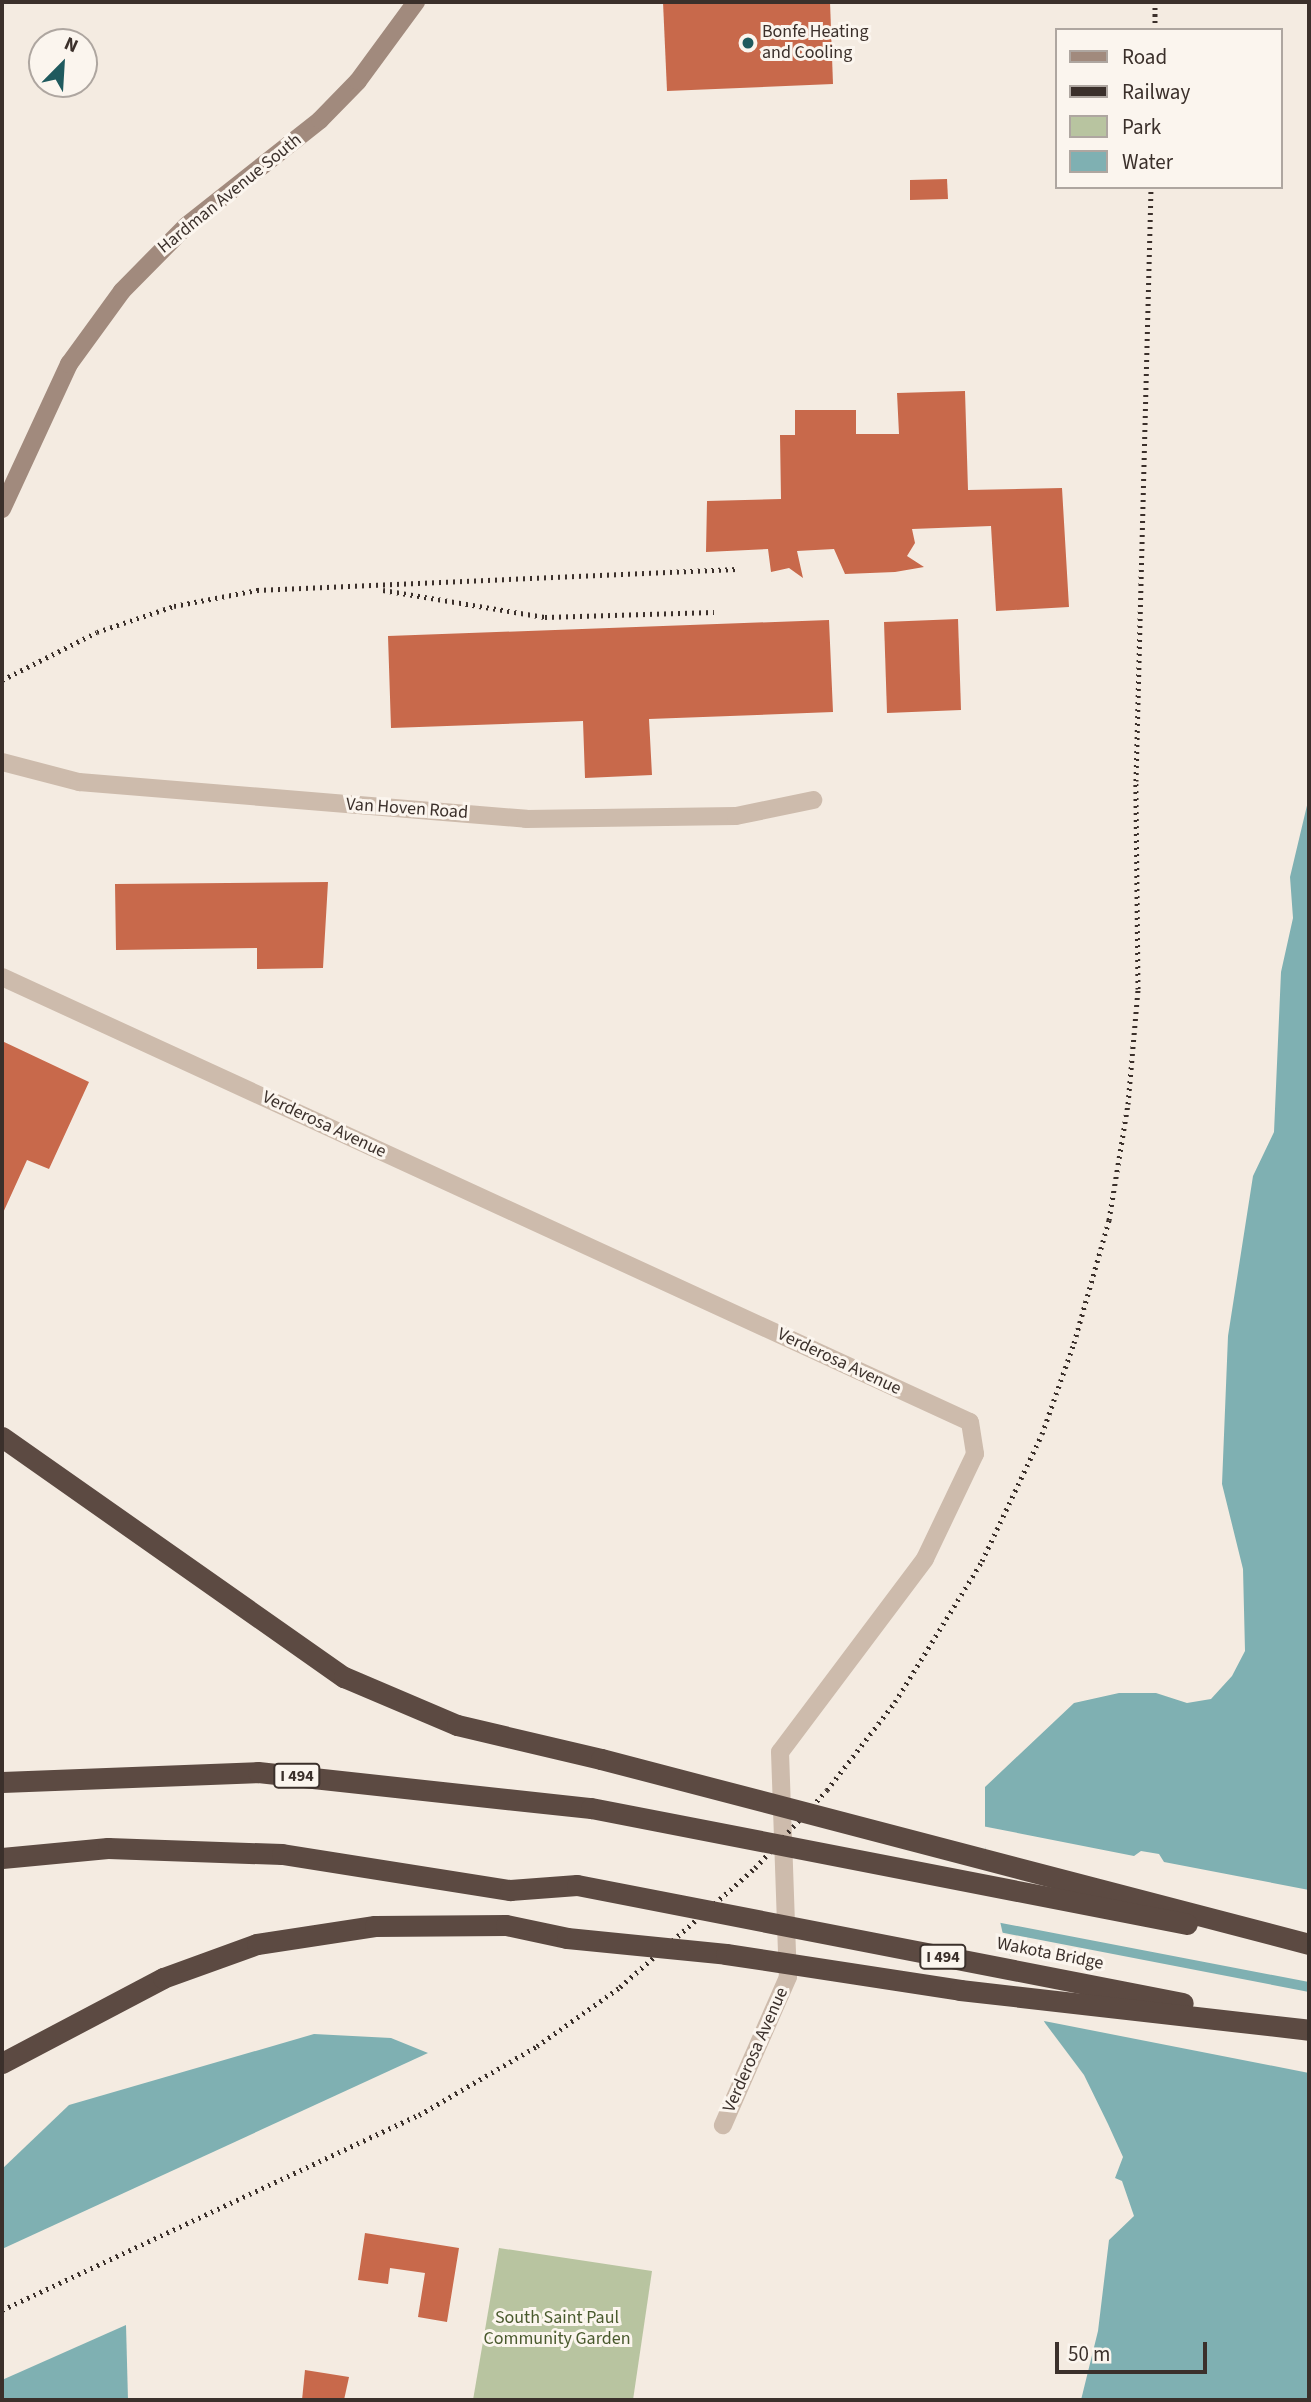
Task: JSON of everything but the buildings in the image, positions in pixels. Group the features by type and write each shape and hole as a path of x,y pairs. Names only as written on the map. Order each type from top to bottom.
{"highway":[{"path":"2,1437 344,1676 457,1725 601,1759 1309,1946"},
{"name":"I 494","path":"2,1782 258,1772 592,1808 1309,1946"},
{"name":"Wakota Bridge","path":"2,1858 108,1848 282,1854 510,1891 577,1885 1309,2029"},
{"path":"2,2063 163,1978 257,1944 375,1927 506,1925 567,1938 726,1954 960,1990 1309,2029"}],"street":[{"name":"Hardman Avenue South","path":"2,509 69,364 122,291 186,226 327,113 359,81 416,2"},
{"name":"Van Hoven Road","path":"2,762 79,782 526,819 736,816 813,800"},
{"name":"Verderosa Avenue","path":"2,977 970,1422 975,1454 925,1559 780,1752 788,1977 723,2125"}],"green space":[{"name":"South Saint Paul Community Garden","path":"499,2248 652,2271 633,2400 473,2400"}],"water":[{"path":"1309,797 1309,2400 1081,2400 1098,2331 1109,2240 1134,2216 1122,2181 1115,2178 1123,2157 1108,2124 1084,2075 1045,2023 1006,1948 985,1854 985,1787 1074,1703 1119,1693 1156,1693 1187,1703 1211,1699 1232,1676 1245,1651 1243,1569 1222,1484 1228,1336 1253,1176 1274,1132 1281,972 1293,918 1290,877"},
{"path":"314,2034 391,2038 428,2053 2,2249 2,2169 69,2105"},
{"path":"126,2325 128,2400 2,2400 2,2380"}],"pier":[{"path":"982,1826 1134,1856 1141,1851 1159,1854 1164,1862 1309,1890 1309,1982 996,1922"},
{"path":"999,1932 1309,1992 1309,2073 1039,2020"}],"railway":[{"path":"1155,2 1155,28"},
{"path":"2,2310 419,2115 537,2046 620,1987 755,1868 827,1790 895,1702 982,1561 1042,1434 1074,1343 1109,1220 1128,1104 1138,989 1136,781 1151,189"},
{"path":"2,680 97,632 174,606 257,590 737,569"},
{"path":"383,590 545,617 714,612"}],"place":[{"name":"Bonfe Heating and Cooling","path":"748,43"}]}
